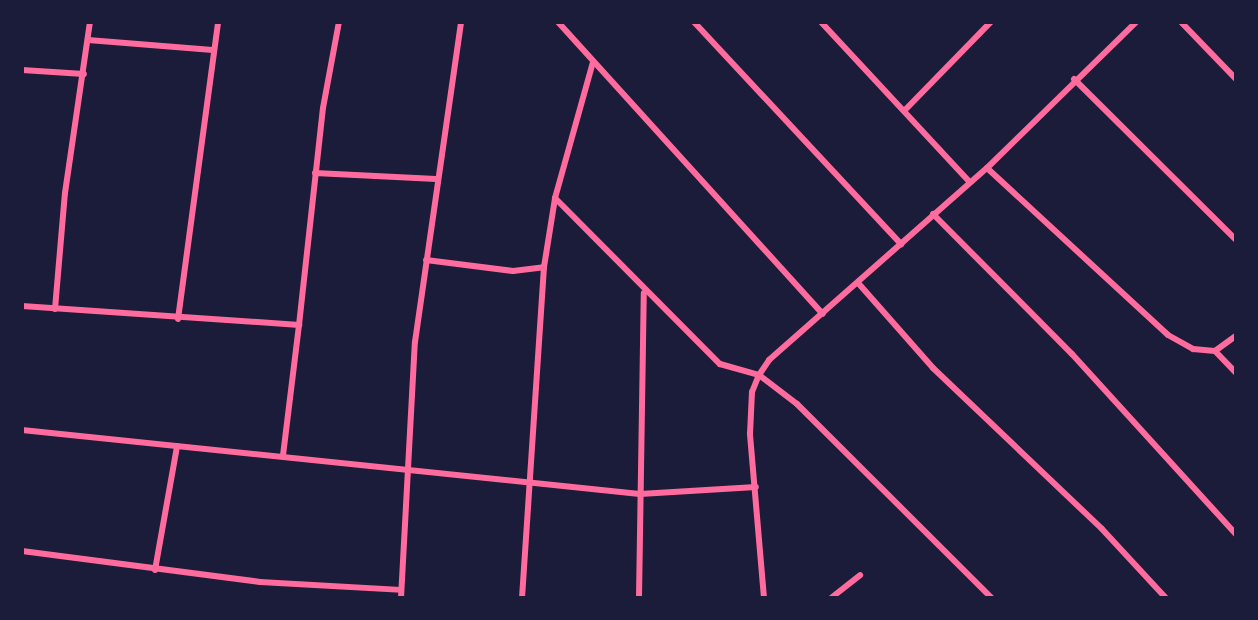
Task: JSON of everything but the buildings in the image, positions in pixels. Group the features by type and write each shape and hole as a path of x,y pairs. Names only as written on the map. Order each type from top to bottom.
{"street":[{"path":"55,309 65,193 90,22"},
{"path":"178,319 218,22"},
{"path":"283,456 315,173 339,22"},
{"path":"22,551 155,570 401,594 404,470 426,260 461,22"},
{"path":"558,22 823,314"},
{"path":"694,22 901,244"},
{"path":"821,22 969,181"},
{"path":"827,29 835,22"},
{"path":"905,110 991,22"},
{"path":"764,598 750,407 759,375 769,360 859,284 969,181 987,168 1074,79 1136,22"},
{"path":"1181,22 1236,79"},
{"path":"88,40 213,50"},
{"path":"1227,69 1236,61"},
{"path":"522,598 544,267 555,198 593,62"},
{"path":"22,70 84,74"},
{"path":"1074,79 1236,240"},
{"path":"987,168 1168,335 1193,349 1215,351 1236,336"},
{"path":"315,173 436,179"},
{"path":"555,198 644,293 720,364 759,375 797,404 992,598"},
{"path":"933,214 1072,354 1236,534"},
{"path":"426,260 513,271 544,267"},
{"path":"859,284 933,368 1102,529 1166,598"},
{"path":"639,598 644,293"},
{"path":"22,306 299,325"},
{"path":"1215,351 1236,373"},
{"path":"22,430 528,485 640,494 756,487"},
{"path":"155,570 177,446"},
{"path":"831,598 860,575"}]}
